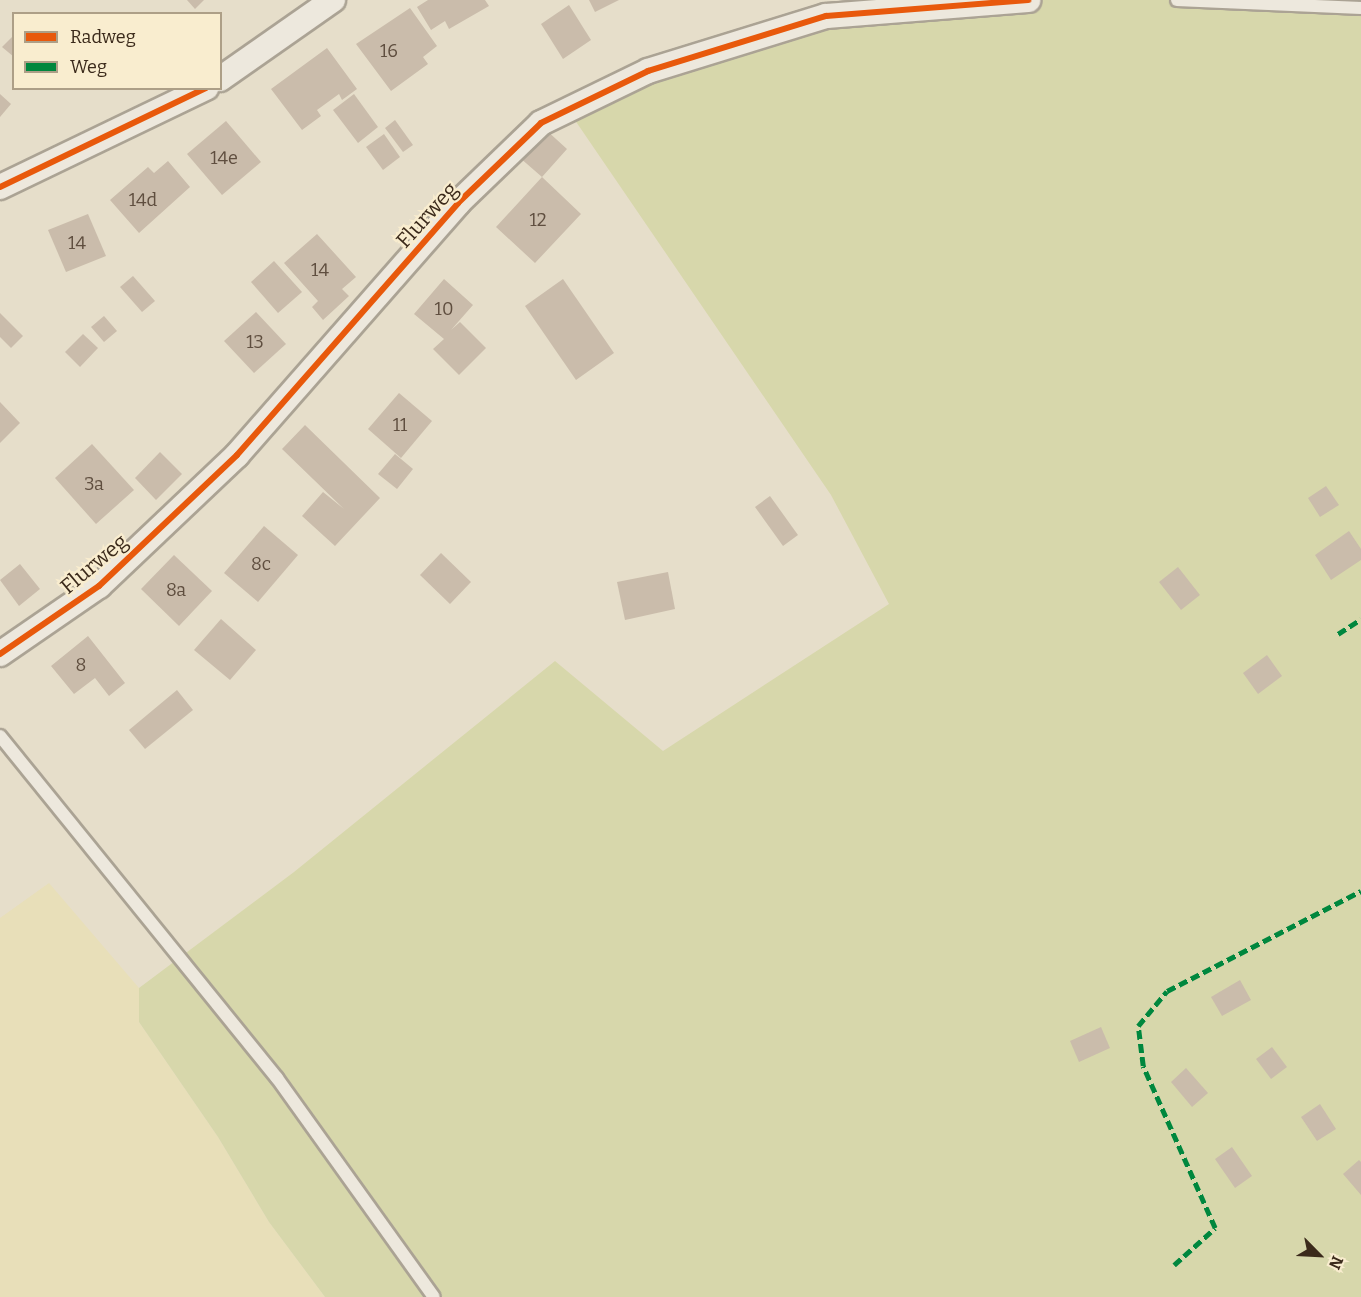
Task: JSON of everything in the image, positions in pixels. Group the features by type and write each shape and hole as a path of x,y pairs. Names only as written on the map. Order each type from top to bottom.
{"street":[{"path":"222,78 333,0"},
{"name":"Flurweg","path":"0,654 99,586 237,455 458,203 541,123 648,71 826,16 1028,0"},
{"path":"0,187 202,90"}],"lane":[{"path":"1178,0 1361,8"},
{"path":"0,736 278,1078 434,1297"}],"shaded area":[{"path":"49,883 139,988 139,1022 218,1137 269,1222 325,1297 0,1297 0,918"}],"green space":[{"path":"1030,0 1177,0 1361,8 1361,1297 325,1297 269,1222 218,1137 139,1022 139,988 294,872 555,661 663,751 889,604 831,495 568,110 826,16"}],"building":[{"path":"187,0 204,0 195,9"},
{"path":"428,0 485,0 489,6 449,29 445,21 431,30 417,7"},
{"path":"589,0 619,0 595,12"},
{"path":"569,5 591,40 563,59 541,24"},
{"path":"410,8 437,46 423,57 428,64 391,91 356,44"},
{"path":"12,37 12,55 2,47"},
{"path":"327,48 357,89 342,100 339,94 317,110 321,116 302,130 271,89"},
{"path":"0,94 11,104 0,117"},
{"path":"354,94 378,127 358,143 333,110"},
{"path":"395,120 413,145 403,152 385,128"},
{"path":"226,121 261,162 222,195 187,154"},
{"path":"545,129 567,149 542,177 519,157"},
{"path":"384,134 400,157 383,170 366,147"},
{"path":"168,161 190,187 139,233 110,200 148,167 154,173"},
{"path":"542,177 581,214 535,263 496,227"},
{"path":"88,214 106,256 66,272 48,230"},
{"path":"317,234 356,277 342,289 349,296 323,320 312,307 318,301 284,263"},
{"path":"274,261 302,292 278,313 251,282"},
{"path":"133,276 155,301 142,312 120,287"},
{"path":"444,279 473,305 451,330 460,322 486,348 459,375 433,349 444,339 414,314"},
{"path":"563,279 614,353 576,380 525,306"},
{"path":"256,312 286,344 254,373 224,341"},
{"path":"0,313 23,336 11,348 0,337"},
{"path":"104,316 117,331 104,342 91,327"},
{"path":"83,334 98,348 80,367 65,352"},
{"path":"399,393 432,421 401,458 368,429"},
{"path":"0,402 20,423 0,443"},
{"path":"305,425 380,498 335,546 302,516 323,492 344,509 282,449"},
{"path":"92,444 134,490 96,524 55,478"},
{"path":"160,452 182,474 156,500 135,478"},
{"path":"395,454 413,469 397,489 378,474"},
{"path":"1326,486 1339,505 1320,517 1308,498"},
{"path":"770,496 798,535 783,546 755,507"},
{"path":"264,526 298,555 258,602 224,573"},
{"path":"1349,531 1361,549 1361,560 1331,580 1315,555"},
{"path":"441,553 471,582 450,604 420,575"},
{"path":"174,555 212,591 179,626 141,589"},
{"path":"20,564 40,589 19,606 0,580"},
{"path":"1178,567 1200,595 1181,610 1159,582"},
{"path":"668,572 675,609 625,620 617,582"},
{"path":"221,619 256,650 230,680 194,650"},
{"path":"88,636 125,683 109,696 95,678 74,694 51,666"},
{"path":"1267,655 1282,676 1258,694 1243,673"},
{"path":"177,690 193,710 145,749 129,730"},
{"path":"1240,980 1251,1000 1222,1016 1211,997"},
{"path":"1101,1027 1110,1048 1079,1062 1070,1041"},
{"path":"1272,1047 1287,1067 1271,1079 1256,1059"},
{"path":"1186,1068 1208,1093 1192,1107 1171,1082"},
{"path":"1320,1104 1336,1129 1317,1141 1301,1117"},
{"path":"1232,1147 1252,1176 1235,1188 1215,1159"},
{"path":"1359,1160 1361,1162 1361,1195 1343,1174"}],"marked path":[{"path":"1338,634 1361,619"},
{"path":"1174,1265 1215,1228 1143,1066 1138,1026 1167,991 1361,891"}],"cycle path":[{"path":"0,654 99,586 237,455 458,203 541,123 648,71 826,16 1028,0"},
{"path":"0,187 202,90"}]}
